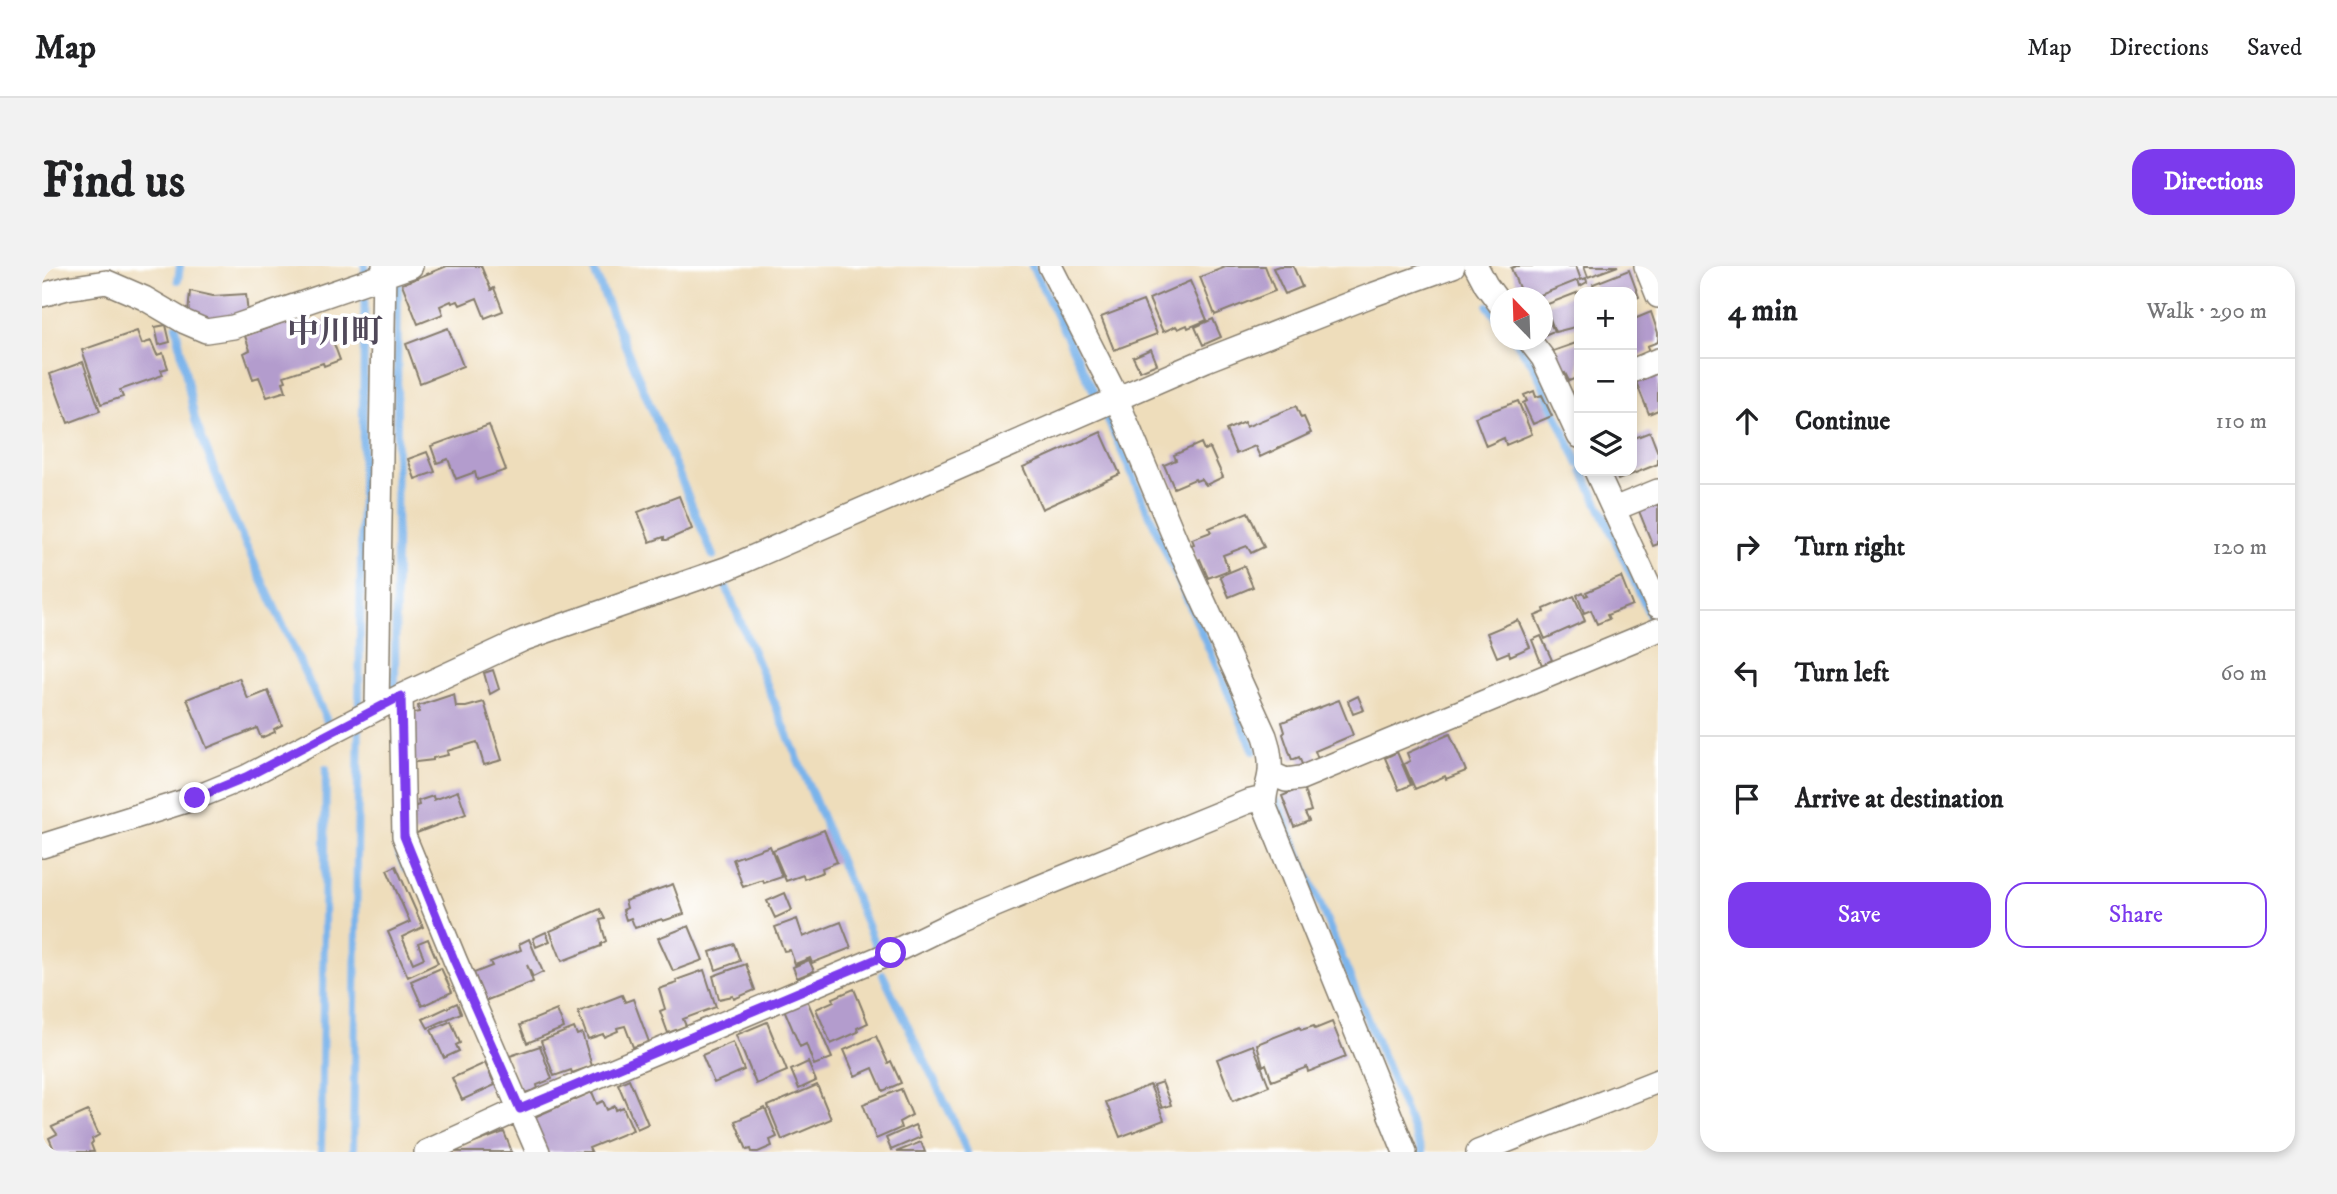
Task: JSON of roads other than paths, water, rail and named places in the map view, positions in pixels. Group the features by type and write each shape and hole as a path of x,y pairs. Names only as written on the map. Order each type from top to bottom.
{"street":[{"path":"1050,266 1116,400 1175,541 1265,736 1269,748 1270,773 1264,798 1265,807 1405,1152"},
{"path":"42,846 195,798 246,777 401,696 524,639 728,568 1206,360 1453,266"},
{"path":"1476,266 1490,290"},
{"path":"1646,266 1658,296"},
{"path":"42,295 107,282 206,331 233,327 391,271 372,712"},
{"path":"1537,350 1571,398"},
{"path":"1637,369 1658,360"},
{"path":"1598,476 1658,606"},
{"path":"1614,509 1658,491"},
{"path":"1270,773 1286,779 1301,778 1657,632"},
{"path":"401,696 404,836 454,960 538,1152"},
{"path":"426,1152 520,1109 866,964 959,920 1247,802 1264,798"},
{"path":"1478,1152 1658,1081"}],"waterway":[{"path":"178,280 180,266"},
{"path":"353,1152 365,266"},
{"path":"592,266 713,556"},
{"path":"1032,266 1095,394"},
{"path":"395,686 398,272"},
{"path":"176,326 195,420 228,506 327,721"},
{"path":"1522,350 1534,366 1574,453"},
{"path":"1106,416 1254,751"},
{"path":"1585,476 1652,620"},
{"path":"724,582 876,947"},
{"path":"321,1152 326,769"},
{"path":"1278,802 1422,1152"},
{"path":"397,840 405,868"},
{"path":"883,975 967,1152"}],"district":[{"name":"中川町","path":"335,333"}]}
